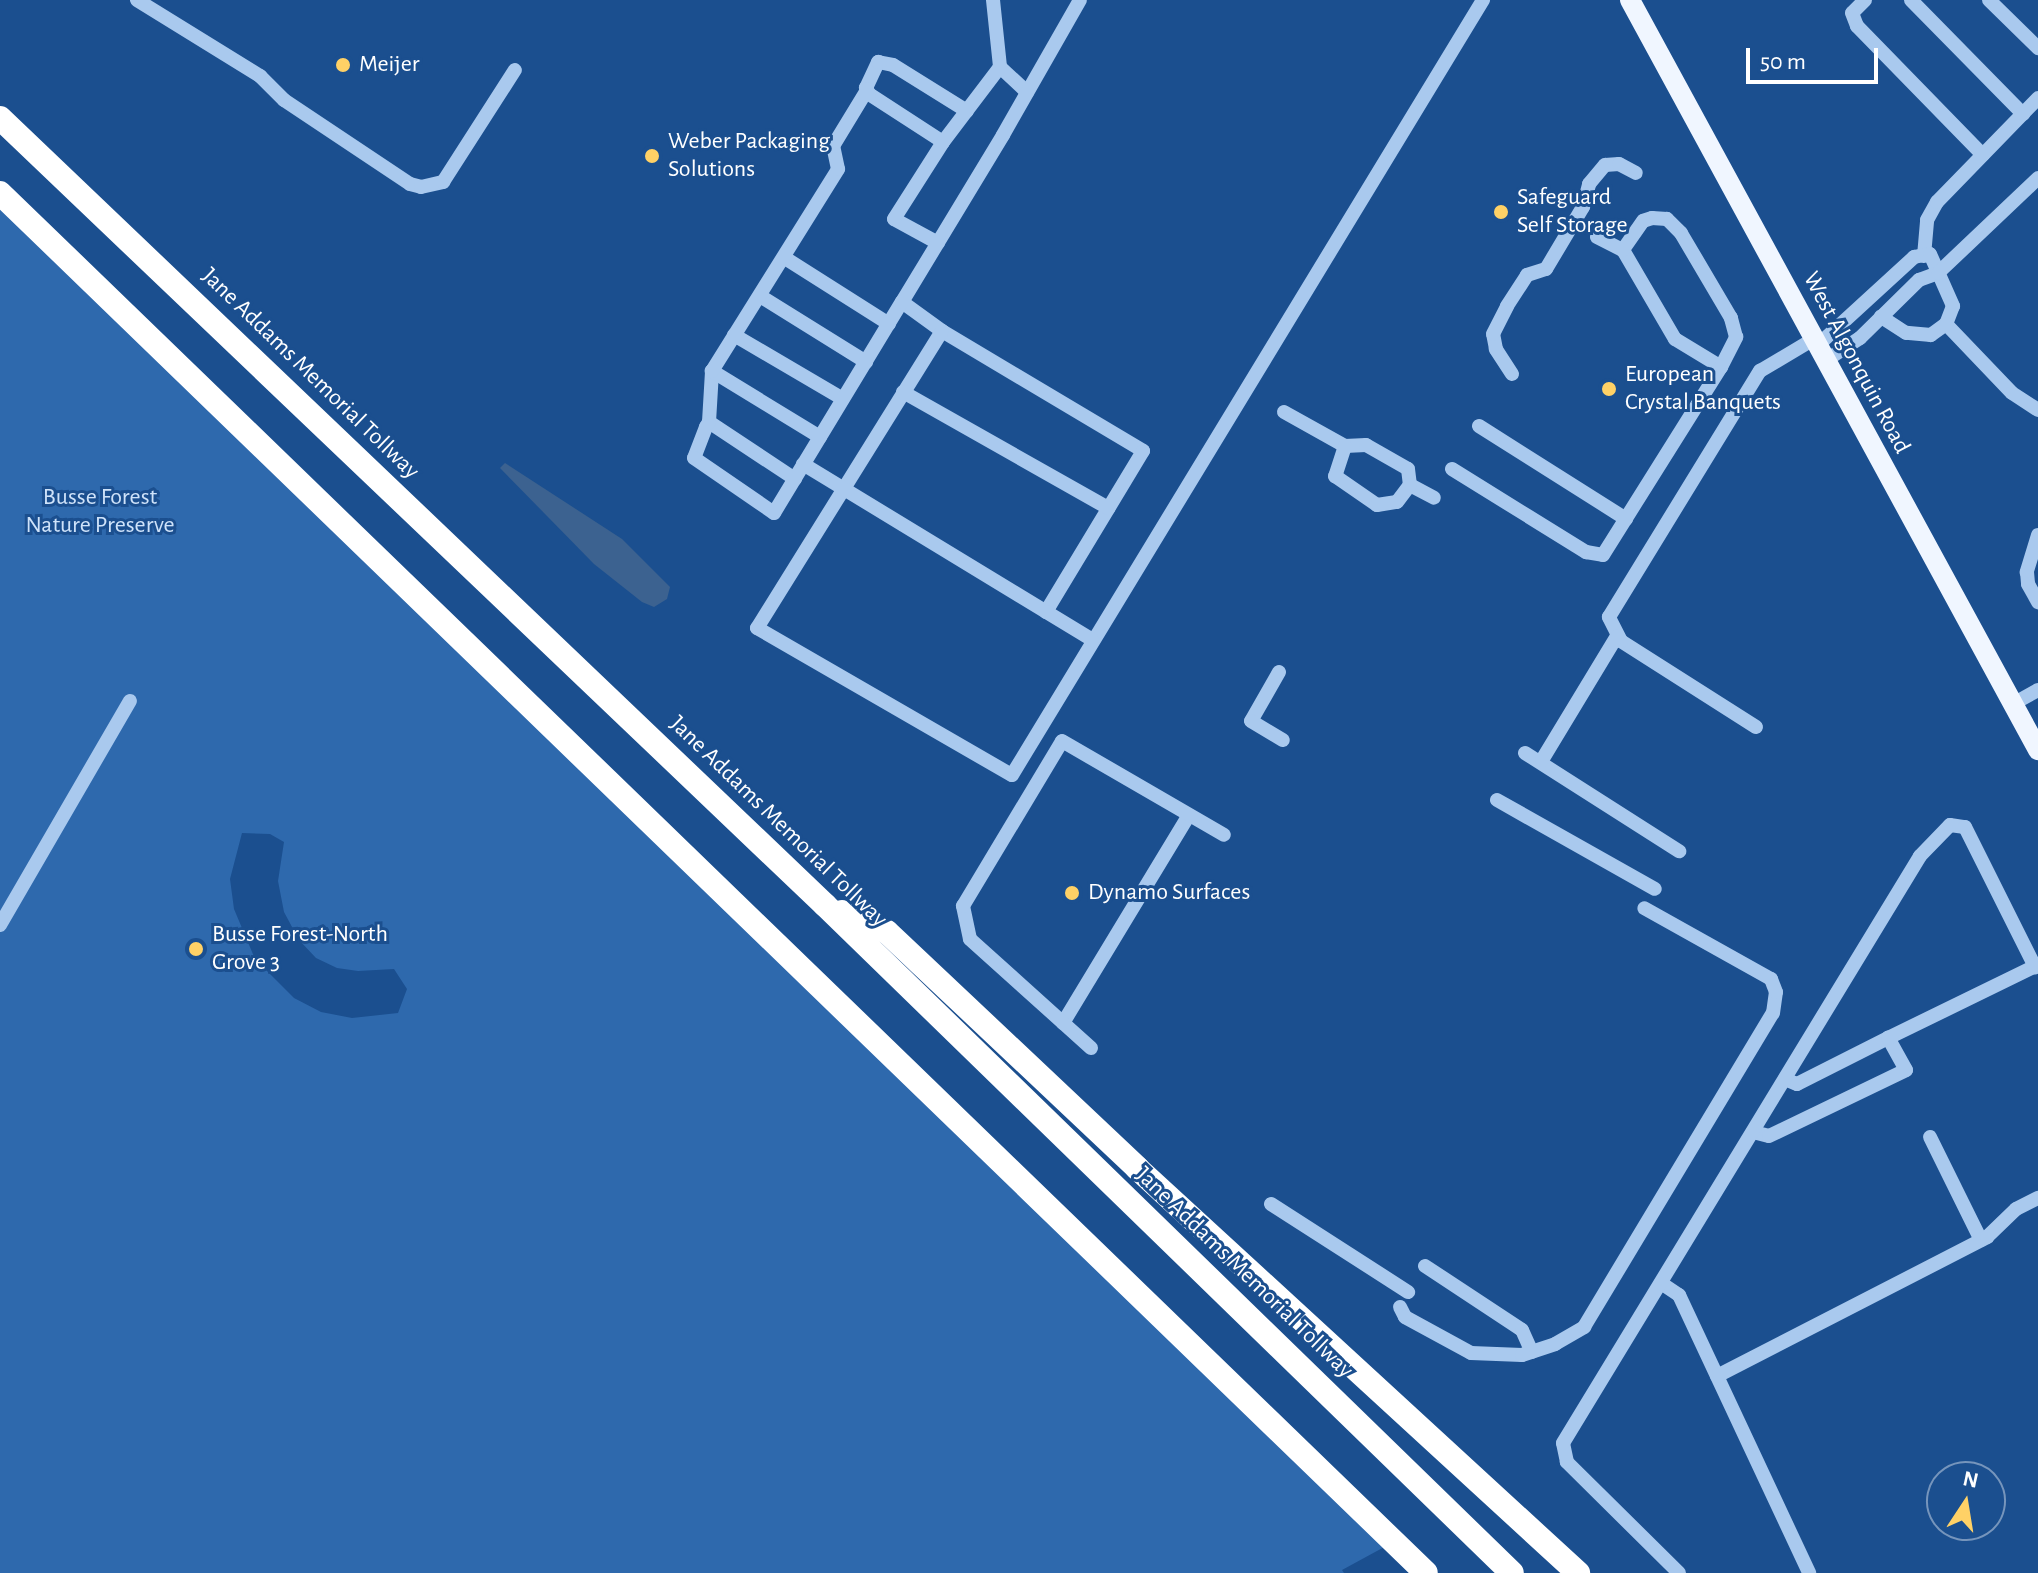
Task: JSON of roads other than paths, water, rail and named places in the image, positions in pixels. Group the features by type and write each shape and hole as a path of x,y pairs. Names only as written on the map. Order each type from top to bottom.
{"highway":[{"name":"Jane Addams Memorial Tollway","path":"0,118 825,905 1512,1573"},
{"path":"0,193 1426,1573"},
{"path":"825,905 887,932 1137,1168 1578,1573"}],"main road":[{"name":"West Algonquin Road","path":"1630,0 2038,750"}],"lane":[{"path":"137,0 260,76 284,100 410,184 421,187 443,182 515,70"},
{"path":"993,0 1000,67 1027,92"},
{"path":"967,111 893,65 878,62 867,90 833,146 838,169 712,371 709,422 694,458 774,513 938,243 1080,0"},
{"path":"942,331 841,488 757,628 1012,775 1483,0"},
{"path":"1865,0 1852,13 1857,26 1983,155"},
{"path":"1911,0 2023,114"},
{"path":"1989,0 2038,48"},
{"path":"938,243 894,219 943,142 1000,67"},
{"path":"867,90 877,101 943,142"},
{"path":"1881,317 1906,333 1931,335 1946,324 1953,306 1927,255 1927,220 1937,202 2038,98"},
{"path":"1512,374 1496,349 1493,334 1507,306 1527,275 1546,269 1583,207 1589,184 1605,165 1619,164 1636,173"},
{"path":"1756,727 1617,636 1609,617 1614,605 1760,371 1819,349 1860,338 1919,280 1938,273 2038,178"},
{"path":"1452,469 1586,552 1603,555 1721,367 1736,337 1731,318 1681,233 1667,219 1643,221 1623,250"},
{"path":"1597,237 1623,250 1675,339 1721,367"},
{"path":"1819,349 1914,257 1927,255"},
{"path":"785,258 889,324"},
{"path":"760,296 866,362"},
{"path":"902,302 942,331 1143,451 1046,612"},
{"path":"1946,324 2012,393 2038,410"},
{"path":"734,335 843,399"},
{"path":"712,371 820,437"},
{"path":"903,392 1108,508"},
{"path":"1284,412 1345,446 1366,445 1408,469 1410,485 1397,502 1377,505 1335,476 1345,446"},
{"path":"709,422 795,479"},
{"path":"1479,426 1626,519"},
{"path":"803,464 1092,640"},
{"path":"1410,485 1434,498"},
{"path":"2038,535 2027,572 2028,584 2038,602"},
{"path":"1542,760 1617,636"},
{"path":"1279,672 1251,721 1283,740"},
{"path":"2011,705 2038,690"},
{"path":"0,925 130,701"},
{"path":"1091,1048 970,939 963,906 1062,741 1224,835"},
{"path":"1525,753 1542,760 1679,851"},
{"path":"1497,800 1655,889"},
{"path":"1063,1023 1189,815"},
{"path":"1679,1573 1567,1462 1563,1443 1920,856 1950,825 1965,827 2036,966 1797,1084 1785,1079"},
{"path":"1400,1307 1405,1317 1471,1353 1522,1355 1555,1344 1584,1327 1773,1013 1776,992 1771,979 1644,908"},
{"path":"1753,1132 1769,1136 1906,1070 1888,1038"},
{"path":"1930,1137 1981,1240"},
{"path":"1717,1376 1981,1240 2016,1209 2038,1198"},
{"path":"1271,1204 1408,1292"},
{"path":"1425,1266 1522,1330 1532,1352"},
{"path":"1661,1283 1679,1295 1809,1573"}],"place":[{"name":"Meijer","path":"343,65"},
{"name":"Weber Packaging Solutions","path":"652,156"},
{"name":"Safeguard Self Storage","path":"1501,212"},
{"name":"European Crystal Banquets","path":"1609,389"},
{"name":"Dynamo Surfaces","path":"1072,893"},
{"name":"Busse Forest-North Grove 3","path":"196,949"}],"park label":[{"name":"Busse Forest Nature Preserve","path":"100,512"}]}
